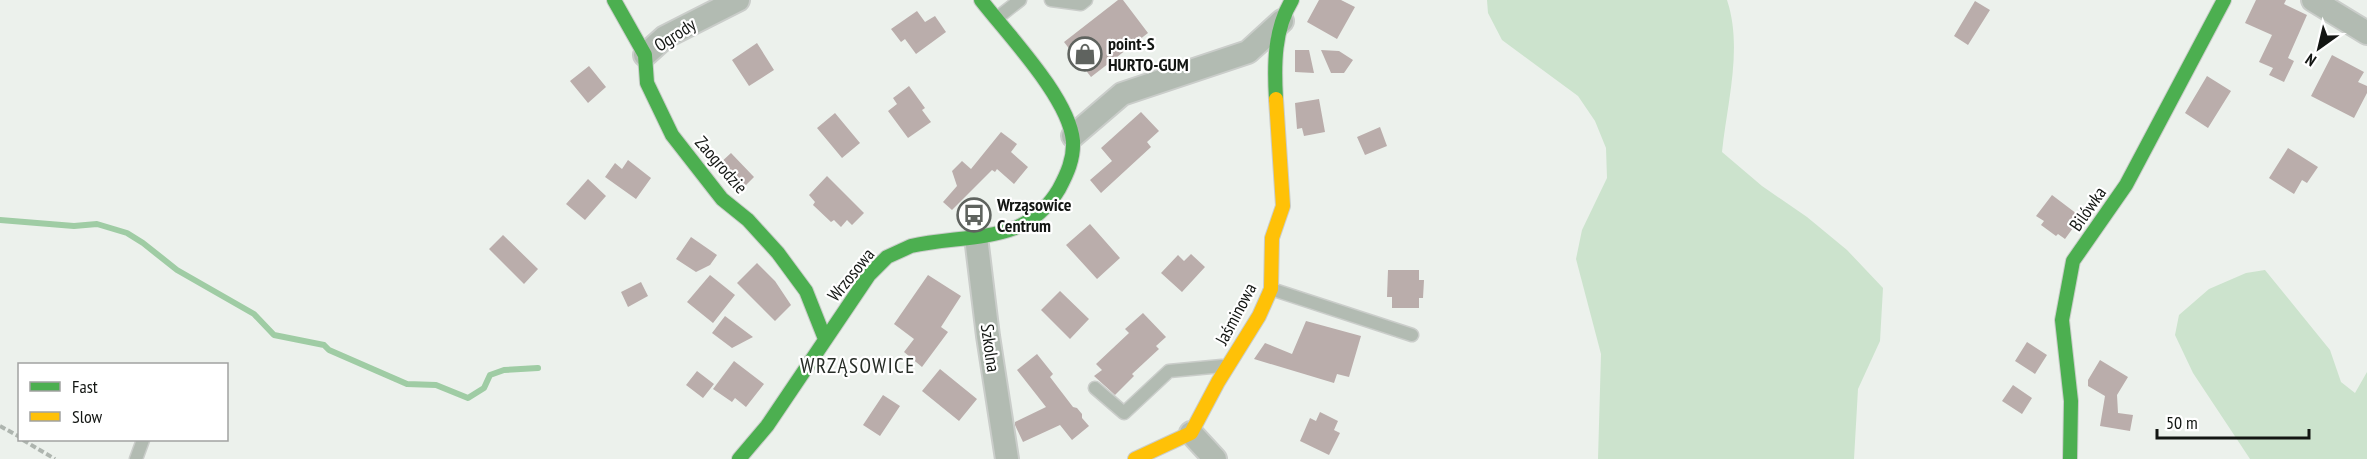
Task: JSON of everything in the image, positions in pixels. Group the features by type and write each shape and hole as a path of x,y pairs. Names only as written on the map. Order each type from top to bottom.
{"street":[{"name":"Zaogrodzie","path":"615,0 645,55 647,83 672,135 722,199 748,220 778,253 806,291 825,339"},
{"name":"Ogrody","path":"645,55 665,37 738,0"},
{"path":"981,0 1054,93 1063,108 1073,136 1122,93 1248,52 1282,21"},
{"name":"Jaśminowa","path":"1191,433 1259,316 1271,289 1272,238 1283,206 1275,48 1283,14 1292,0"},
{"name":"Bilówka","path":"2070,459 2071,401 2062,320 2073,261 2126,185 2224,0"},
{"path":"2313,0 2367,33"},
{"name":"Wrzosowa","path":"739,459 755,442 778,410 869,275 886,257 917,244 976,237 1015,229 1028,223 1041,213 1054,197 1069,171 1073,154 1073,136"},
{"name":"Szkolna","path":"976,237 988,336 1007,459"},
{"path":"1135,459 1191,433 1215,459"}],"lane":[{"path":"996,19 1020,0"},
{"path":"1051,0 1081,4 1086,0"},
{"path":"1271,289 1412,335"},
{"path":"1095,388 1124,413 1169,371 1229,365"},
{"path":"136,459 143,441"}],"path":[{"path":"0,426 18,436"},
{"path":"26,441 55,459"}],"green space":[{"path":"1487,0 1727,0 1732,18 1734,56 1722,152 1762,186 1807,217 1847,250 1883,288 1880,341 1858,389 1854,459 1598,459 1601,354 1576,259 1582,230 1607,178 1606,148 1595,121 1578,96 1502,40 1488,13"},
{"path":"2265,270 2330,350 2341,382 2355,393 2367,372 2367,459 2250,459 2193,373 2175,335 2179,315 2209,289 2246,273"}],"building":[{"path":"1118,0 1123,0 1148,33 1091,77 1064,42"},
{"path":"1319,0 1341,0 1355,7 1337,39 1307,22"},
{"path":"2256,0 2286,0 2284,4 2307,15 2288,58 2294,61 2284,82 2269,75 2273,68 2259,62 2272,35 2245,23"},
{"path":"1975,1 1990,10 1968,45 1954,36"},
{"path":"917,11 925,22 935,16 946,32 916,54 905,39 901,42 891,29"},
{"path":"757,43 774,70 749,86 732,60"},
{"path":"1295,50 1309,50 1314,73 1295,72"},
{"path":"1321,50 1339,51 1353,60 1344,73 1331,73"},
{"path":"2332,55 2364,72 2358,82 2367,86 2367,93 2354,118 2311,96"},
{"path":"589,66 606,87 588,103 570,81"},
{"path":"2207,76 2231,91 2208,128 2185,113"},
{"path":"909,86 925,108 922,110 931,122 908,138 888,111 897,104 893,98"},
{"path":"1319,99 1325,132 1304,136 1302,128 1297,129 1295,103"},
{"path":"1141,112 1159,131 1147,142 1151,147 1101,193 1090,180 1112,161 1101,148"},
{"path":"835,113 860,143 842,158 817,128"},
{"path":"1380,127 1387,146 1365,155 1357,137"},
{"path":"1001,132 1017,144 1011,152 1028,167 1014,184 997,169 995,172 992,170 952,210 943,202 957,186 952,171 962,161 971,169"},
{"path":"2288,148 2318,167 2307,183 2302,180 2294,194 2269,178"},
{"path":"731,153 754,177 741,190 719,164"},
{"path":"628,160 651,178 636,199 605,177 615,163 622,169"},
{"path":"827,176 864,213 852,225 847,220 841,227 834,220 831,222 813,205 815,202 809,195"},
{"path":"588,179 606,196 585,220 566,204"},
{"path":"2052,195 2081,217 2065,239 2058,234 2056,236 2041,225 2044,221 2036,216"},
{"path":"1090,224 1120,258 1097,279 1066,245"},
{"path":"503,235 538,269 524,284 489,249"},
{"path":"691,237 717,255 710,265 696,272 676,259"},
{"path":"1191,254 1205,267 1182,292 1161,273 1178,255 1184,261"},
{"path":"757,263 775,281 791,305 775,321 737,283"},
{"path":"1388,270 1419,270 1419,280 1424,280 1423,298 1419,298 1419,308 1392,308 1392,297 1387,297"},
{"path":"710,275 735,295 713,323 687,302"},
{"path":"928,275 961,296 941,327 948,332 922,367 904,352 914,339 894,324"},
{"path":"641,282 648,296 628,307 621,292"},
{"path":"1060,291 1089,319 1070,339 1041,310"},
{"path":"1143,313 1166,337 1156,346 1159,349 1132,374 1134,376 1115,395 1094,376 1102,370 1096,364 1129,333 1125,329"},
{"path":"725,316 753,337 732,348 712,333"},
{"path":"1306,321 1361,336 1349,377 1337,374 1334,383 1254,359 1265,343 1292,354"},
{"path":"2027,342 2047,355 2035,374 2015,361"},
{"path":"1037,354 1053,374 1050,377 1073,407 1082,414 1082,418 1089,426 1072,440 1060,425 1023,442 1015,425 1015,422 1046,407 1017,370"},
{"path":"2100,360 2128,377 2117,395 2118,413 2133,415 2130,431 2100,426 2105,396 2088,386 2088,380"},
{"path":"734,361 764,384 746,407 735,398 732,402 713,389"},
{"path":"940,369 977,399 959,421 922,391"},
{"path":"697,371 714,384 703,398 686,385"},
{"path":"2013,385 2032,398 2022,414 2002,401"},
{"path":"883,395 900,406 880,436 863,425"},
{"path":"1320,412 1338,421 1334,430 1340,433 1329,455 1300,441 1310,418 1316,421"}],"waterway":[{"path":"0,220 74,226 97,224 127,233 177,270 254,314 274,335 324,345 329,350 407,384 436,385 468,398 484,388 490,375 504,370 538,368"}],"traffic: fast":[{"path":"614,0 645,55 647,83 672,135 722,199 748,220 778,253 806,291 825,339"},
{"path":"739,459 767,426 869,275 887,257 911,246 990,235 1015,228 1040,212 1059,189 1072,154 1073,141 1069,124 1061,106 1036,68 981,0"},
{"path":"1276,99 1275,60 1278,35 1292,0"},
{"path":"2070,459 2071,401 2062,320 2073,261 2126,185 2224,0"}],"traffic: slow":[{"path":"1135,459 1191,433 1218,382 1259,316 1271,289 1272,238 1283,206 1276,99"}],"place":[{"name":"point-S HURTO-GUM","path":"1085,54"},
{"name":"Wrząsowice Centrum","path":"974,215"}],"district":[{"name":"WRZĄSOWICE","path":"858,366"}]}
